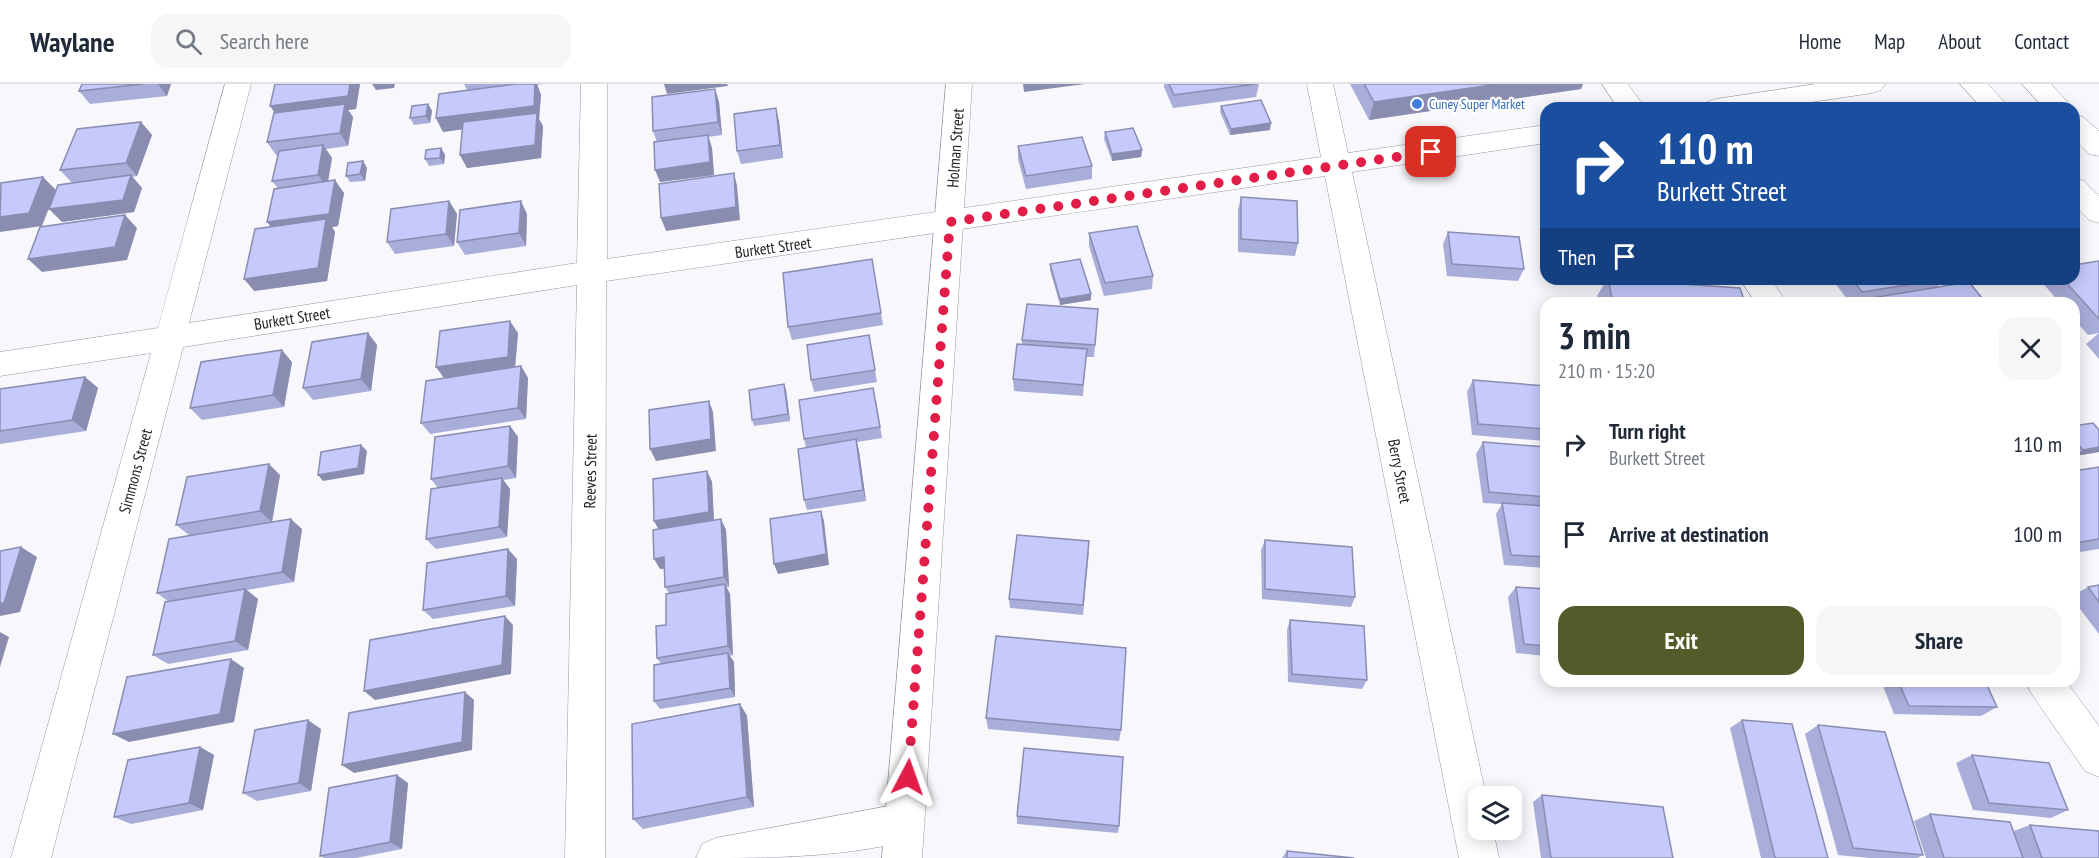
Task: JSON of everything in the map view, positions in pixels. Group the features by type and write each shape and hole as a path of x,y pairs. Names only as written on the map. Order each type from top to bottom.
{"street":[{"name":"Simmons Street","path":"31,858 238,84"},
{"name":"Reeves Street","path":"585,858 594,84"},
{"name":"Holman Street","path":"904,840 959,84"},
{"name":"Berry Street","path":"1320,84 1339,165 1479,858"},
{"path":"1615,84 1628,102"},
{"path":"1755,102 1872,84"},
{"path":"1973,84 1991,102"},
{"path":"2035,84 2054,102"},
{"path":"2080,129 2099,147"},
{"name":"Burkett Street","path":"0,364 593,272 1540,135"},
{"path":"2080,194 2099,213"},
{"path":"2048,687 2099,758"},
{"path":"716,858 904,840"}],"building":[{"path":"82,84 143,84 79,91"},
{"path":"275,84 350,84 348,96 270,106"},
{"path":"516,84 535,84 534,106 436,118 439,94"},
{"path":"1169,84 1256,84 1174,95"},
{"path":"1364,84 1498,84 1374,102"},
{"path":"715,89 718,122 653,131 652,97"},
{"path":"1261,100 1271,123 1231,129 1221,106"},
{"path":"345,104 340,133 267,142 274,113"},
{"path":"428,104 426,116 410,118 412,106"},
{"path":"776,108 780,145 737,151 734,114"},
{"path":"537,113 535,145 460,155 463,122"},
{"path":"141,122 126,163 60,170 77,129"},
{"path":"1133,128 1142,150 1112,154 1105,132"},
{"path":"708,135 710,162 655,170 654,142"},
{"path":"1082,137 1092,166 1026,176 1018,146"},
{"path":"323,145 318,175 272,181 279,151"},
{"path":"441,148 440,158 425,159 426,150"},
{"path":"363,161 360,174 346,176 348,163"},
{"path":"734,173 736,207 661,218 659,184"},
{"path":"131,175 123,200 49,209 58,185"},
{"path":"43,177 29,213 0,217 1,183"},
{"path":"335,180 329,214 267,222 274,189"},
{"path":"1241,197 1297,201 1298,243 1241,239"},
{"path":"449,201 446,234 387,242 391,209"},
{"path":"521,201 519,233 457,242 460,210"},
{"path":"125,215 115,247 28,259 40,227"},
{"path":"326,219 318,268 244,279 255,229"},
{"path":"1137,226 1153,276 1105,283 1089,233"},
{"path":"1448,232 1519,237 1524,269 1452,264"},
{"path":"872,259 881,313 788,327 783,273"},
{"path":"1080,259 1091,294 1060,299 1050,264"},
{"path":"2099,261 2099,319 2068,285 2080,285 2080,264"},
{"path":"1609,285 1696,285 1740,288 1743,297 1612,297"},
{"path":"1857,285 1907,285 1862,292"},
{"path":"1951,285 1971,285 1981,297 1877,297"},
{"path":"1027,304 1098,309 1095,345 1022,340"},
{"path":"510,321 508,357 436,367 440,331"},
{"path":"368,333 361,379 303,388 312,342"},
{"path":"869,335 875,370 811,380 807,345"},
{"path":"1017,344 1087,349 1083,385 1013,379"},
{"path":"282,350 273,395 190,408 201,362"},
{"path":"521,366 518,408 421,423 426,381"},
{"path":"85,377 72,420 0,431 0,389"},
{"path":"1473,380 1540,386 1540,429 1478,424"},
{"path":"784,384 788,414 752,420 749,390"},
{"path":"873,388 880,427 804,439 799,400"},
{"path":"709,401 711,439 650,449 649,410"},
{"path":"2093,423 2099,430 2099,447 2083,450 2080,447 2080,425"},
{"path":"510,426 508,466 431,479 435,437"},
{"path":"856,439 863,490 804,500 798,449"},
{"path":"1483,442 1540,447 1540,496 1489,492"},
{"path":"361,445 358,468 318,475 321,452"},
{"path":"269,464 260,511 176,525 187,477"},
{"path":"2099,467 2099,539 2080,542 2080,470"},
{"path":"707,471 709,512 654,521 653,479"},
{"path":"502,478 499,527 426,539 431,489"},
{"path":"1502,503 1540,506 1540,557 1511,555"},
{"path":"821,511 826,554 774,564 770,519"},
{"path":"291,519 282,572 157,593 169,539"},
{"path":"721,519 724,577 665,587 664,557 654,559 653,530"},
{"path":"1017,535 1089,541 1083,605 1009,599"},
{"path":"1265,540 1352,547 1355,597 1265,589"},
{"path":"21,547 4,603 0,603 0,551"},
{"path":"508,549 506,596 423,610 427,563"},
{"path":"725,584 728,646 657,658 656,626 666,625 666,594"},
{"path":"2099,585 2099,602 2088,587"},
{"path":"1516,587 1540,589 1540,645 1524,644"},
{"path":"245,589 235,641 153,655 165,602"},
{"path":"505,616 502,665 364,691 370,640"},
{"path":"1290,620 1364,626 1367,680 1292,674"},
{"path":"996,636 1126,648 1121,730 986,718"},
{"path":"728,653 730,688 654,701 654,665"},
{"path":"231,659 220,714 113,734 127,677"},
{"path":"1901,687 1988,687 1997,707 1909,706"},
{"path":"465,692 462,742 342,765 349,713"},
{"path":"740,704 747,797 633,819 632,724"},
{"path":"308,720 299,783 243,793 255,730"},
{"path":"1742,720 1792,724 1828,858 1775,858"},
{"path":"1818,725 1885,732 1923,855 1853,848"},
{"path":"200,747 189,803 114,817 128,760"},
{"path":"1024,748 1123,757 1119,826 1017,816"},
{"path":"1972,755 2049,763 2068,810 1989,803"},
{"path":"397,775 390,842 320,856 329,788"},
{"path":"1542,795 1663,807 1673,858 1551,858"},
{"path":"1930,814 2010,822 2023,858 1944,858"},
{"path":"2030,825 2099,831 2099,858 2042,858"},
{"path":"1287,851 1354,858 1287,858"}],"place":[{"name":"Cuney Super Market","path":"1417,104"}],"route":[{"path":"908,777 950,222 1431,152"}]}
